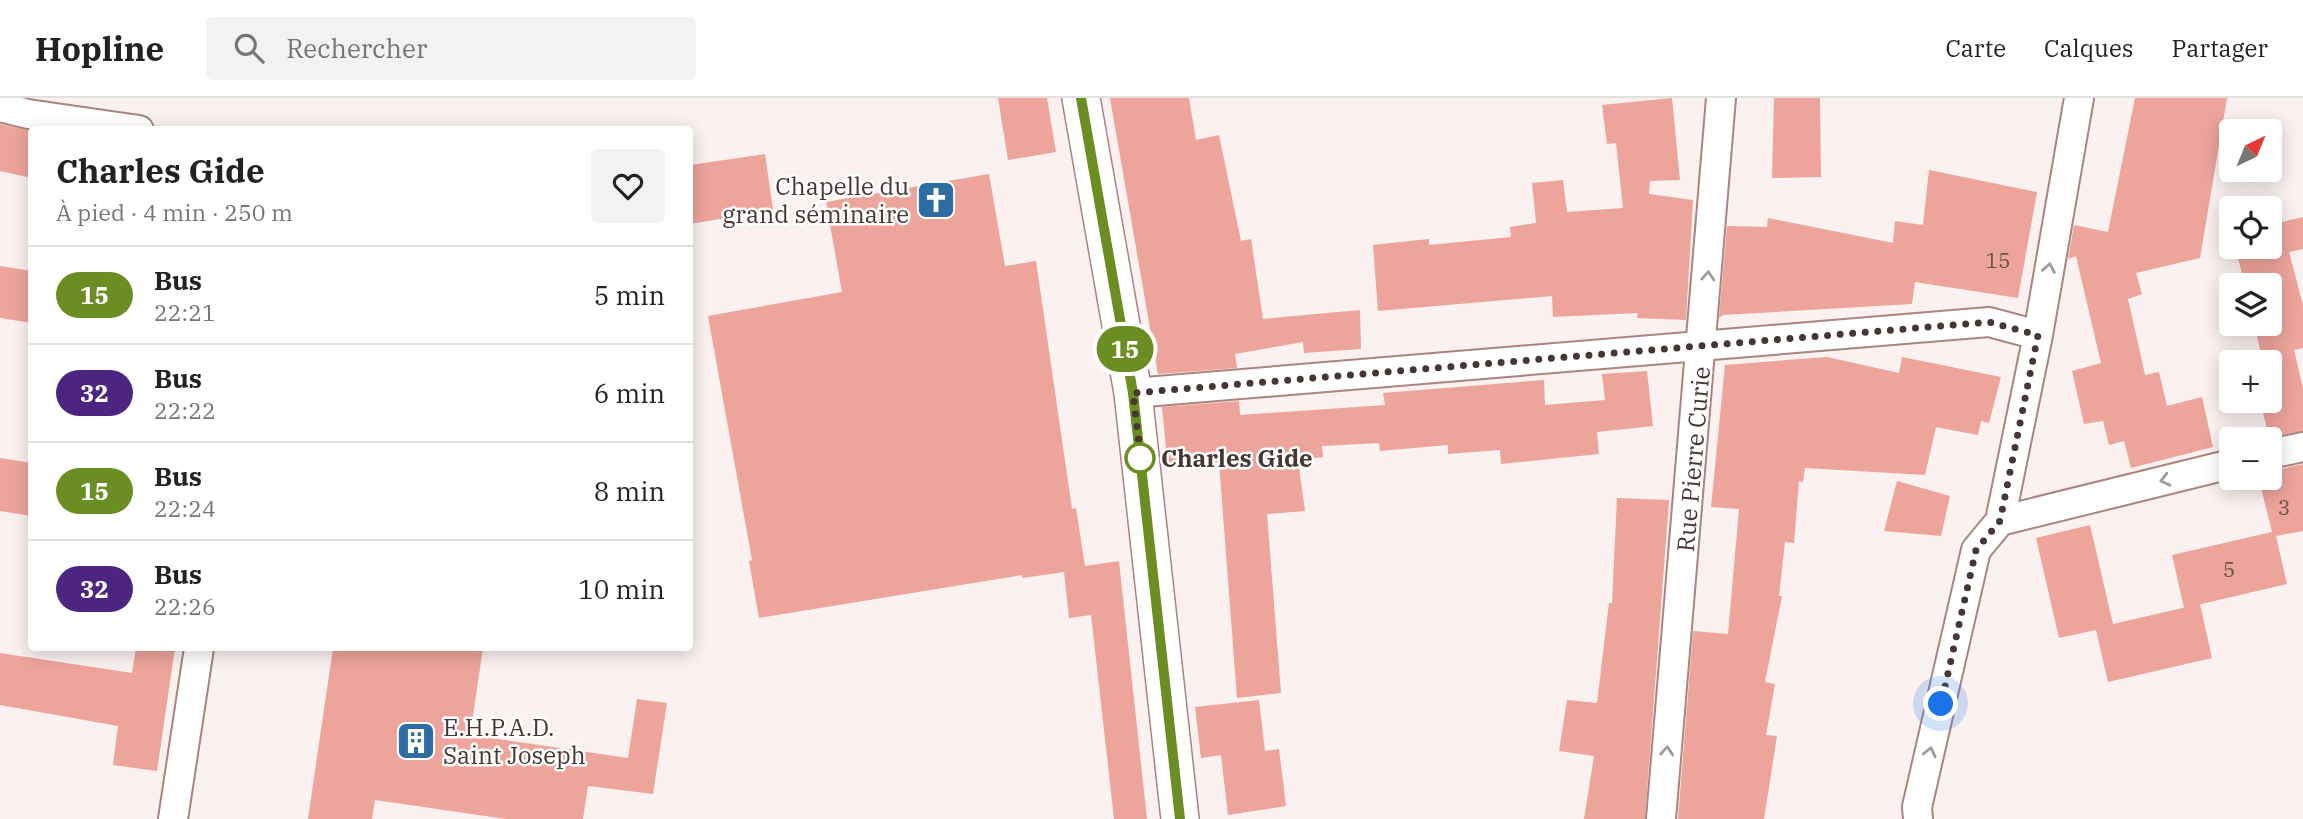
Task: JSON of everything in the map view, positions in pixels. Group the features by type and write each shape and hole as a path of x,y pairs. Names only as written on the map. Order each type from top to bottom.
{"street":[{"path":"1081,98 1133,393 1180,819"},
{"name":"Rue Pierre Curie","path":"1661,819 1703,344 1721,98"},
{"path":"1917,819 1917,807 1976,550 2000,521 2038,335 2079,98"},
{"path":"0,107 28,114 111,126"},
{"path":"1133,393 1989,322 2038,335"},
{"path":"2282,451 2303,447"},
{"path":"2000,521 2219,467"},
{"path":"173,819 199,651"}],"building":[{"path":"998,98 1047,98 1056,152 1008,160"},
{"path":"1110,98 1189,98 1196,140 1219,135 1241,241 1251,239 1263,319 1360,310 1361,349 1304,353 1303,342 1235,354 1237,368 1158,374"},
{"path":"1672,98 1680,180 1650,181 1649,194 1693,200 1686,320 1637,318 1638,313 1553,317 1552,296 1378,311 1373,245 1429,239 1429,245 1511,237 1510,227 1536,223 1532,183 1563,180 1567,212 1623,208 1616,143 1607,144 1602,105"},
{"path":"1774,98 1820,98 1821,177 1772,178"},
{"path":"2135,98 2227,98 2223,119 2219,119 2219,145 2200,258 2136,273 2142,294 2128,299 2145,375 2159,372 2167,406 2202,397 2213,447 2131,468 2124,441 2109,445 2103,421 2084,424 2072,371 2101,363 2076,256 2068,259 2074,225 2108,232"},
{"path":"0,124 28,130 28,177 0,171"},
{"path":"765,154 773,210 693,223 693,165"},
{"path":"1929,170 2037,192 2018,298 1915,282 1912,304 1723,315 1719,318 1727,226 1767,227 1768,218 1893,243 1895,221 1923,225"},
{"path":"989,174 1005,266 1036,261 1072,509 1076,508 1085,566 1119,561 1147,819 1114,819 1091,615 1069,618 1064,572 1023,578 1022,575 759,618 749,561 752,560 708,316 842,292 826,202"},
{"path":"2303,217 2303,249 2289,252 2303,305 2303,348 2294,350 2303,388 2303,431 2282,435 2282,427 2266,427 2263,413 2282,413 2282,350 2260,350 2257,336 2282,336 2282,273 2242,273 2238,259 2282,259 2282,222"},
{"path":"0,266 28,270 28,322 0,318"},
{"path":"1827,357 1899,373 1902,357 2001,377 1989,423 1981,421 1978,435 1936,427 1925,475 1805,468 1803,482 1799,481 1794,543 1785,542 1779,596 1782,596 1765,682 1775,684 1766,735 1777,736 1764,819 1678,819 1693,631 1728,634 1739,509 1711,507 1725,365"},
{"path":"1647,371 1653,426 1597,432 1599,454 1501,464 1500,450 1448,454 1448,445 1380,451 1379,443 1322,446 1323,457 1305,459 1305,467 1299,467 1305,511 1267,514 1281,693 1237,698 1219,462 1168,468 1162,407 1239,401 1240,415 1385,405 1383,393 1544,380 1545,405 1605,400 1602,374"},
{"path":"0,458 28,462 28,515 0,511"},
{"path":"2303,464 2303,531 2276,536 2287,584 2184,608 2172,555 2272,532 2262,490 2282,490 2282,469"},
{"path":"1897,481 1950,496 1941,536 1884,531"},
{"path":"1617,498 1669,500 1645,819 1584,819 1594,756 1559,751 1567,700 1597,703 1609,603 1612,603"},
{"path":"2090,525 2113,624 2200,604 2212,658 2108,682 2096,630 2059,638 2036,538"},
{"path":"136,651 175,651 157,771 113,765 118,726 0,705 0,653 132,673"},
{"name":"E.H.P.A.D. Saint Joseph","path":"333,651 483,651 470,735 628,758 637,699 667,703 653,794 588,786 583,819 506,819 375,800 372,819 308,819"},
{"path":"1259,700 1265,751 1279,749 1286,806 1228,815 1221,755 1201,758 1195,707"}],"bus line":[{"name":"15","path":"1081,98 1133,393 1180,819"}],"place":[{"name":"Chapelle du grand séminaire","path":"936,200"},
{"name":"Charles Gide","path":"1140,458"},
{"name":"E.H.P.A.D. Saint Joseph","path":"416,741"}],"route":[{"path":"1140,458 1141,461 1133,393 1989,322 2038,335 2000,521 1976,550 1941,704"}]}
